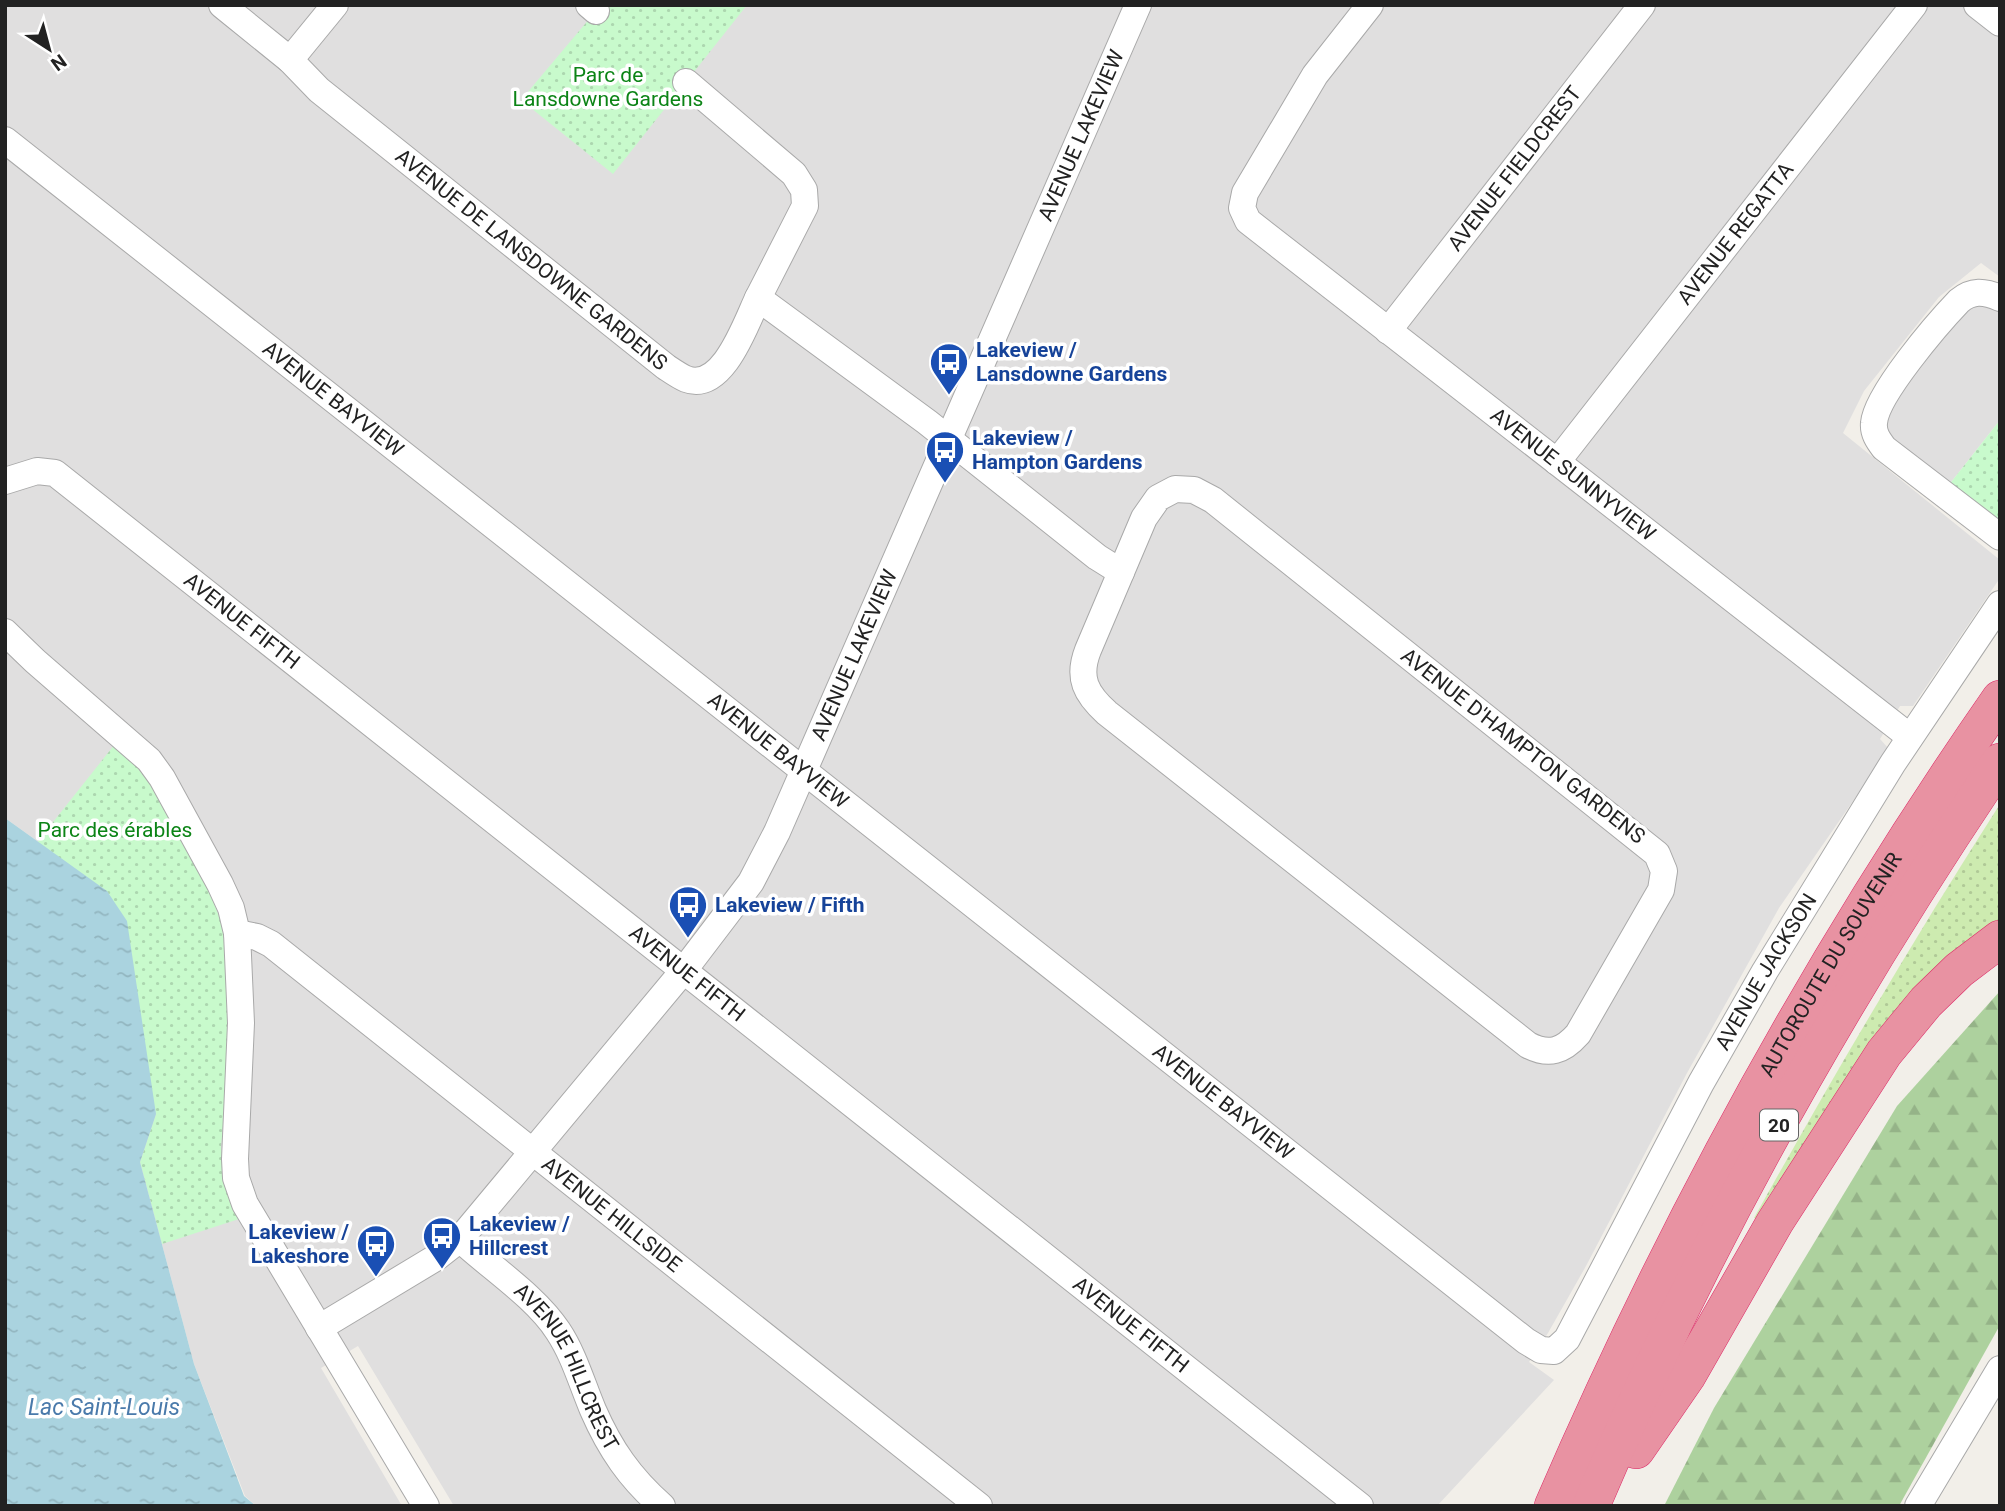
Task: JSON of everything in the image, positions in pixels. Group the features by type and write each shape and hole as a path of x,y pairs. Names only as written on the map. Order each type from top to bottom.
{"highway":[{"name":"AUTOROUTE DU SOUVENIR","path":"1553,1506 1641,1312 1751,1098 1848,933 2000,699"},
{"name":"AUTOROUTE DU SOUVENIR","path":"1591,1506 1682,1310 1769,1142 1857,987 2000,762"},
{"path":"1597,1506 1687,1376 1775,1222 1884,1053 1926,1002 1959,970 2000,939"}],"street":[{"name":"AVENUE DE LANSDOWNE GARDENS","path":"222,5 290,60 330,99 666,367 688,380 706,379 724,365 805,206 804,190 794,174 686,82"},
{"path":"290,60 335,5"},
{"name":"AVENUE LAKEVIEW","path":"319,1328 437,1257 460,1239 684,970 751,882 768,851 1138,5"},
{"name":"AVENUE SUNNYVIEW","path":"1370,5 1311,82 1245,192 1242,208 1248,221 1910,737"},
{"name":"AVENUE FIELDCREST","path":"1388,331 1642,5"},
{"name":"AVENUE REGATTA","path":"1557,462 1914,5"},
{"path":"1977,5 2000,23"},
{"name":"AVENUE BAYVIEW","path":"5,140 1526,1341 1541,1350 1554,1351"},
{"path":"2000,298 1980,292 1971,293 1959,301 1887,389 1877,409 1873,428 1875,436 1884,448 2000,537"},
{"path":"758,298 948,439 1097,557 1121,572"},
{"name":"AVENUE FIFTH","path":"5,481 37,471 55,473 1360,1506"},
{"name":"AVENUE D'HAMPTON GARDENS","path":"1175,489 1204,494 1651,847 1664,871 1661,890 1584,1023 1570,1042 1563,1048 1546,1052 1528,1045 1096,704 1086,686 1082,669 1121,572 1144,518 1158,498 1175,489"},
{"name":"AVENUE JACKSON","path":"1554,1351 1564,1344 1661,1157 1797,916 1910,737 2000,604"},
{"path":"5,632 149,760 162,778 216,876 231,908 237,933 241,1023 236,1178 250,1216 426,1506"},
{"name":"AVENUE HILLSIDE","path":"237,933 257,937 271,944 979,1506"},
{"name":"AVENUE HILLCREST","path":"460,1239 550,1320 566,1344 594,1413 623,1466 633,1480 662,1506"},
{"path":"1919,1506 2000,1368"}],"shaded area":[{"path":"5,5 2000,5 2000,277 1981,263 1939,297 1864,391 1843,433 2000,560 2000,578 1913,706 1900,706 1880,739 1889,749 1779,908 1687,1073 1586,1266 1529,1362 1554,1380 1437,1506 454,1506 358,1346 321,1368 402,1506 256,1506 245,1496 194,1364 140,1162 107,891 5,818"},
{"path":"1978,305 2000,310 2000,420 1948,486 1899,448 1887,431 1886,410 1958,314"}],"green space":[{"name":"Parc de Lansdowne Gardens","path":"601,5 747,5 613,174 521,100"},
{"path":"2000,420 2000,525 1948,486"},
{"name":"Parc des érables","path":"115,744 144,771 207,885 223,927 228,950 232,1024 221,1147 224,1172 239,1219 162,1244 140,1162 156,1114 38,841"},
{"path":"2000,804 2000,931 1767,1223 1754,1218 1874,1010"},
{"path":"2000,991 2000,1325 1899,1506 1664,1506 1714,1408 1897,1106"}],"water":[{"name":"Lac Saint-Louis","path":"5,818 107,891 127,921 156,1114 140,1162 194,1364 244,1496 256,1506 5,1506"}],"place":[{"name":"Lakeview / Lansdowne Gardens","path":"949,396"},
{"name":"Lakeview / Hampton Gardens","path":"945,484"},
{"name":"Lakeview / Fifth","path":"688,939"},
{"name":"Lakeview / Hillcrest","path":"442,1270"},
{"name":"Lakeview / Lakeshore","path":"376,1278"}]}
